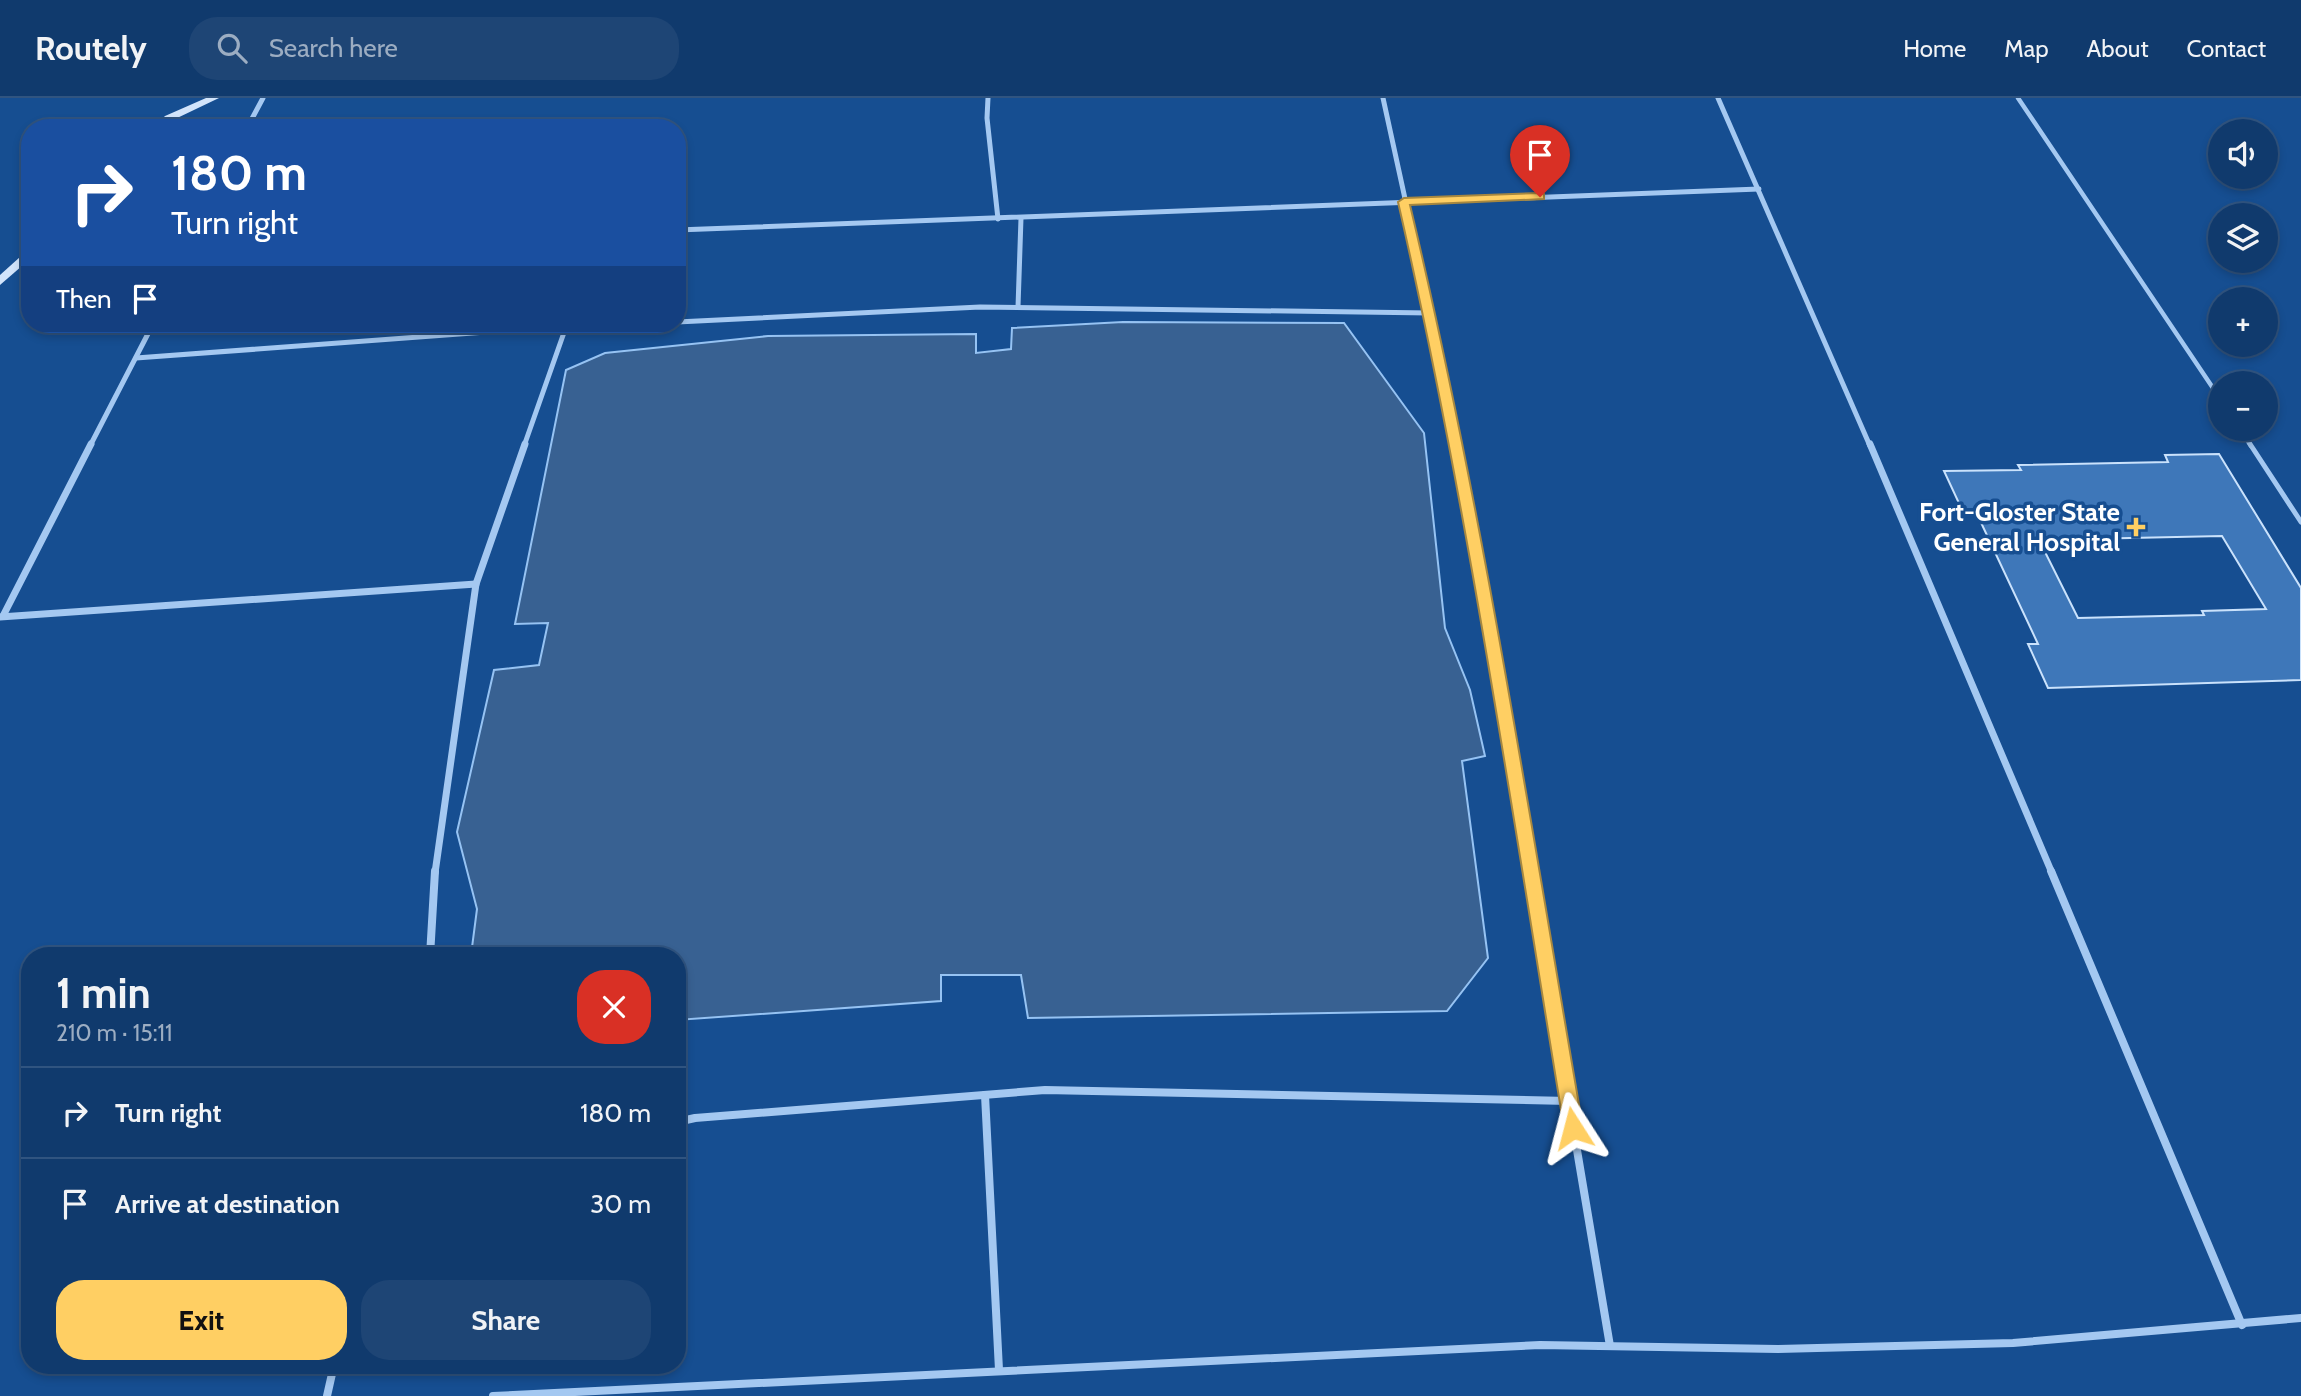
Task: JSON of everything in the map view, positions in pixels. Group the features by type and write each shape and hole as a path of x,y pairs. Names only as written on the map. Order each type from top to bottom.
{"street":[{"path":"168,119 211,98"},
{"path":"252,119 263,98"},
{"path":"988,98 987,118 998,219"},
{"path":"1383,98 1430,313 1486,608 1610,1346"},
{"path":"1718,98 1912,541 2242,1325"},
{"path":"686,230 1759,189"},
{"path":"1018,307 1021,218"},
{"path":"0,281 21,261"},
{"path":"686,322 980,307 1430,313"},
{"path":"2,616 148,333"},
{"path":"136,358 472,333"},
{"path":"430,947 434,880 476,584 564,333"},
{"path":"2,616 476,584"},
{"path":"686,1120 1045,1090 1569,1101"},
{"path":"985,1095 999,1370"},
{"path":"493,1396 1540,1345 1778,1349 2013,1343 2301,1318"},
{"path":"327,1396 332,1374"}],"lane":[{"path":"2018,98 2208,381"},
{"path":"2248,441 2301,522"}],"water":[{"path":"1123,322 1344,323 1424,433 1445,628 1470,690 1485,756 1462,761 1488,958 1447,1011 1028,1018 1021,975 941,975 941,1001 686,1019 686,947 472,947 477,909 457,832 494,670 539,665 548,623 515,624 566,370 605,353 768,336 976,334 976,353 1011,349 1012,328"}],"building":[{"path":"2219,454 2301,588 2301,680 2048,688 2028,644 2038,644 1977,514 1964,514 1944,471 2021,470 2018,465 2168,462 2165,455","holes":["2222,536 2266,609 2202,611 2204,615 2078,618 2039,540"]}],"place":[{"name":"Fort-Gloster State General Hospital","path":"2136,527"}],"route":[{"path":"1540,197 1404,202 1430,313 1486,608 1573,1128"}]}
